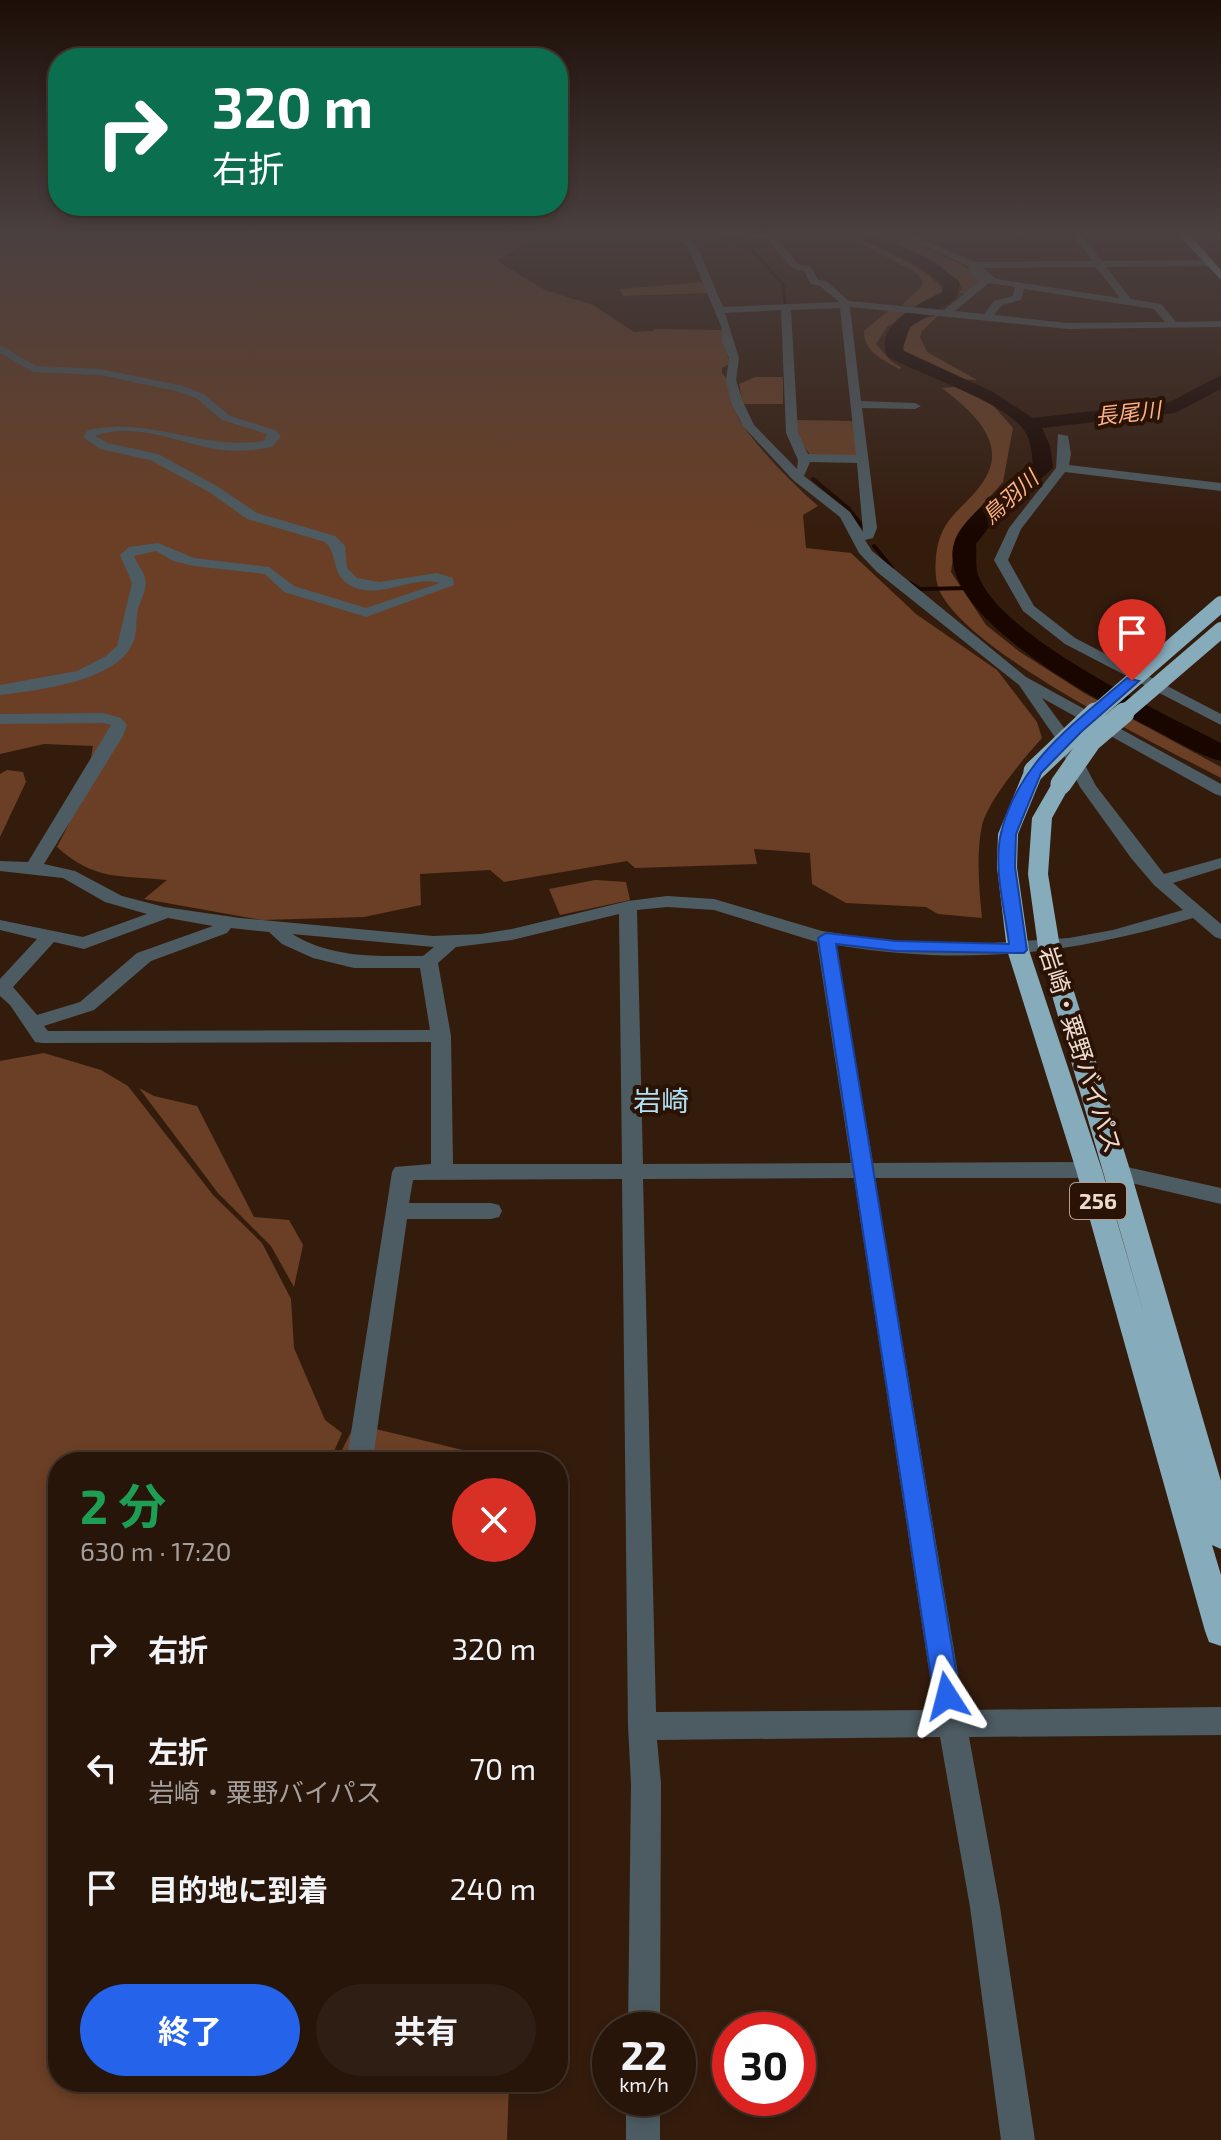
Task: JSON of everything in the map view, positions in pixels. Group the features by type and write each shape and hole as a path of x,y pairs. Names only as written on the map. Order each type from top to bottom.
{"highway":[{"name":"岩崎・粟野バイパス","path":"1221,604 1076,729 1034,771 1008,834 1007,867 1018,950 1089,1170 1221,1631"},
{"name":"岩崎・粟野バイパス","path":"1221,630 1091,741 1042,818 1038,874 1049,947 1118,1173 1221,1535"}],"street":[{"path":"726,331 734,358 731,380 737,402 749,426 797,477 845,515 866,553 882,569 1021,680 1221,791"},
{"path":"787,331 792,434 805,458 804,470 797,477"},
{"path":"848,331 871,528 868,535 858,538"},
{"path":"0,348 33,369 100,372 179,388 200,396 226,418 271,432 275,436 268,444 245,448 131,429 102,429 92,432 89,437 104,446 154,457 252,516 330,539 338,546 341,569 350,578 365,585 384,586 436,576 448,581 447,585 366,613 289,589 269,571 194,562 178,558 158,547 134,550 127,555 138,574 139,583 130,608 129,634 122,649 101,664 74,676 47,684 0,690"},
{"path":"856,404 915,406"},
{"path":"1062,436 1065,454 1062,468 1015,528 1001,560 1028,608 1070,641 1221,720"},
{"path":"805,458 862,459"},
{"path":"1062,468 1221,487"},
{"path":"1021,680 1062,736 1088,787 1160,881 1221,933"},
{"path":"0,719 103,718 116,721 119,725 33,868"},
{"path":"1160,881 1221,863"},
{"path":"0,866 66,873 114,899 227,921 451,942 557,924 628,906 672,901 718,905 788,930 826,938 896,946 1018,950 1104,937 1197,911"},
{"path":"628,906 642,1726 646,1783 644,2012"},
{"path":"0,925 84,943 171,911"},
{"path":"31,1023 87,1006 144,957 221,929 227,921"},
{"path":"273,926 288,940 320,954 354,962 428,962 451,942"},
{"path":"50,936 1,987 42,1037 441,1036"},
{"path":"826,938 952,1725 985,1907 1018,2140"},
{"path":"428,962 441,1036 442,1171"},
{"path":"361,1452 403,1172 1089,1170"},
{"path":"1118,1173 1221,1196"},
{"path":"398,1211 491,1211"},
{"path":"642,1726 1221,1721"},
{"path":"643,2116 643,2140"}],"shaded area":[{"path":"0,331 721,331 730,364 722,368 722,373 730,386 739,418 768,457 818,506 803,515 806,548 851,553 916,614 997,670 1037,722 1042,738 999,791 982,825 979,883 982,918 938,914 926,907 846,903 812,884 810,853 754,849 757,864 635,868 627,861 504,882 490,870 420,874 421,905 364,917 262,920 144,899 167,880 96,871 83,866 57,847 85,792 93,746 44,744 0,754"},
{"path":"864,331 884,331 876,344 902,368 871,350"},
{"path":"905,331 922,331 920,337 927,352 977,380 947,378 905,355 901,335"},
{"path":"755,377 783,377 783,404 743,404 739,384"},
{"path":"955,387 991,403 1013,428 1003,482 967,522 954,552 951,572 986,625 1020,652 1084,693 1221,767 1221,778 1068,696 1026,669 988,643 959,617 940,592 936,579 936,557 942,532 983,482 992,454 990,441 975,417 942,388"},
{"path":"796,420 854,421 857,460 813,459 799,439"},
{"path":"7,770 23,772 26,782 0,837 0,774"},
{"path":"595,880 626,882 630,900 560,915 549,889"},
{"path":"44,1053 101,1070 128,1086 213,1195 262,1243 291,1299 294,1348 325,1420 342,1433 334,1452 48,1452 48,2092 509,2092 507,2140 0,2140 0,1061"},
{"path":"139,1088 154,1096 197,1106 254,1217 289,1220 303,1245 294,1287 271,1246 218,1193"},
{"path":"355,1424 471,1452 341,1452"}],"waterway":[{"name":"鳥羽川","path":"898,331 893,352 1005,405 1029,424"},
{"name":"長尾川","path":"1029,424 1175,407 1221,381"},
{"name":"鳥羽川","path":"1029,424 1038,441 1043,468 977,525 965,544 967,574 987,606 1020,637 1109,695 1221,753"},
{"path":"813,479 848,508 863,527"},
{"path":"874,546 892,568"},
{"path":"910,583 919,589 973,588"}],"district":[{"name":"岩崎","path":"661,1101"}],"route":[{"path":"947,1696 826,938 896,946 1018,950 1007,867 1008,834 1034,771 1076,729 1132,681"}]}
